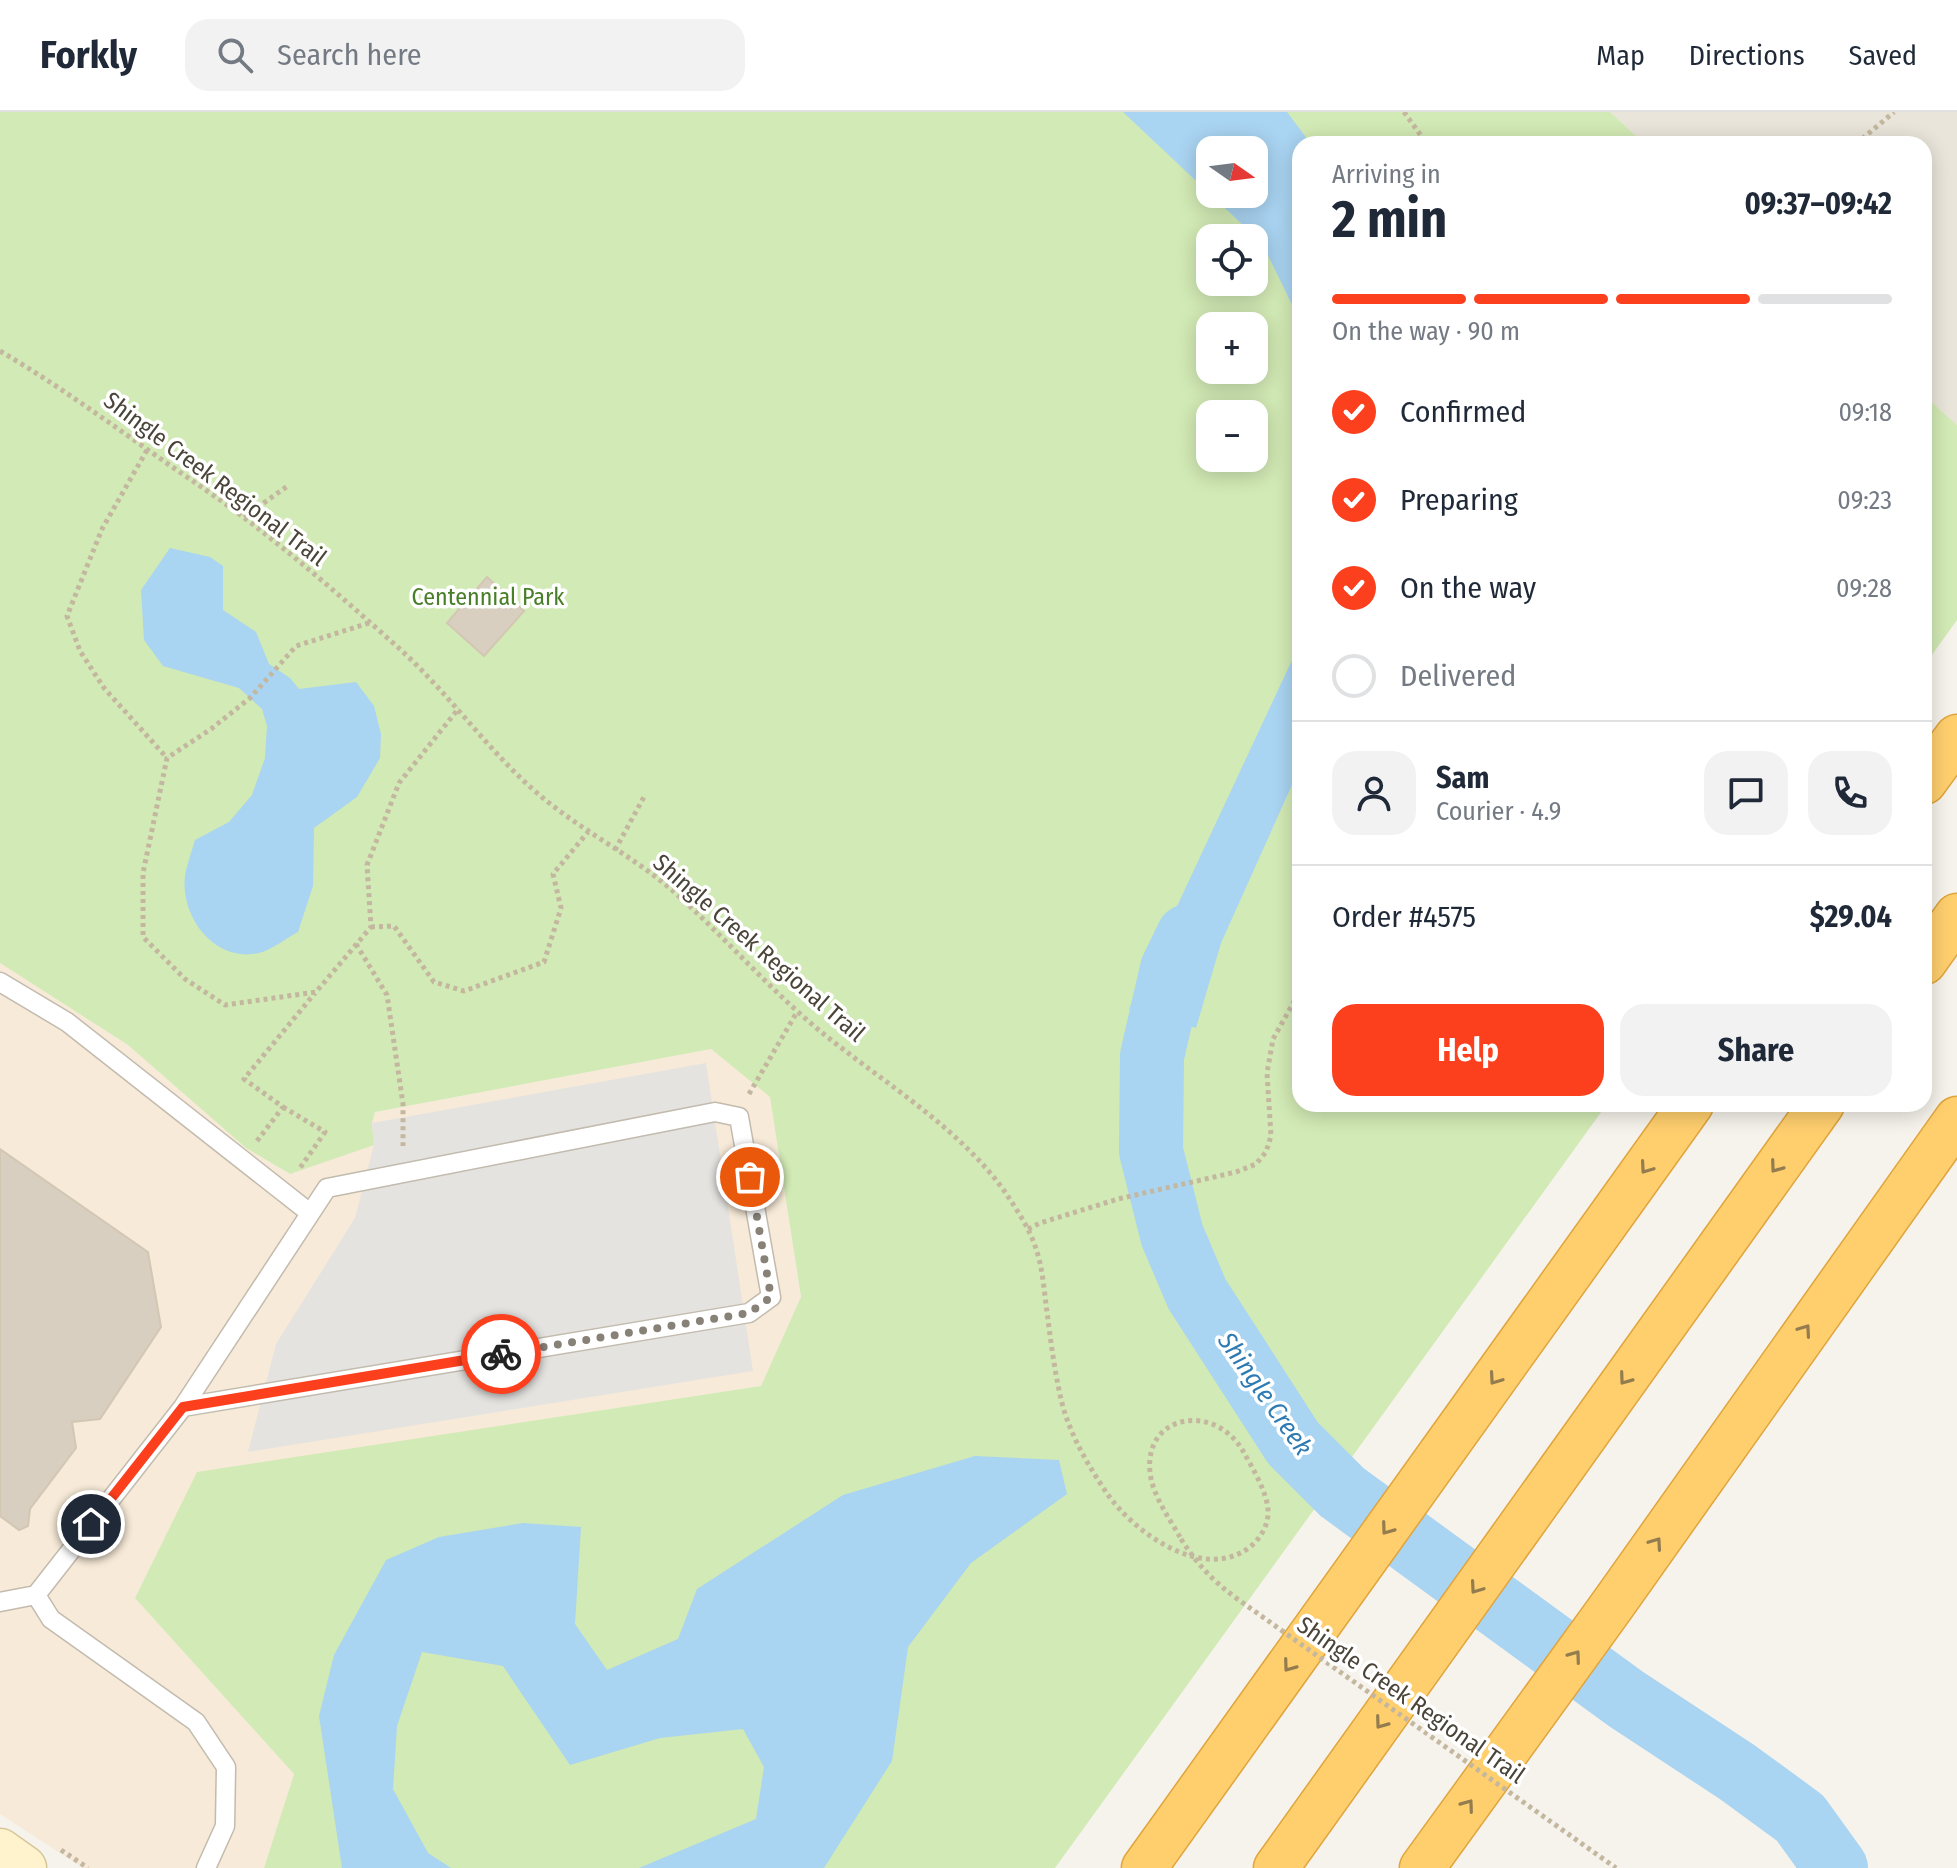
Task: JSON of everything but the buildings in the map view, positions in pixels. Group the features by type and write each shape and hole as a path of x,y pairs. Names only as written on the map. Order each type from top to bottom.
{"highway":[{"path":"1932,771 1957,737"},
{"path":"1932,951 1957,916"},
{"path":"1144,1868 1685,1112"},
{"path":"1276,1868 1816,1112"},
{"path":"1422,1868 1957,1119"}],"street":[{"path":"0,1851 24,1868"}],"lane":[{"path":"0,982 67,1022 310,1213"},
{"path":"0,1602 36,1595 183,1407 327,1188 715,1112 739,1117 771,1297 749,1313 183,1407"},
{"path":"36,1595 51,1619 196,1722 226,1767 225,1826 206,1868"}],"path":[{"path":"1404,112 1421,136"},
{"path":"1866,136 1894,112"},
{"name":"Shingle Creek Regional Trail","path":"0,351 82,402 244,517 370,623 459,708 526,783 588,832 678,895 797,1012 920,1108 963,1147 1003,1190 1028,1229 1040,1263 1063,1407 1083,1458 1120,1512 1155,1540 1183,1554 1217,1560 1233,1558 1258,1540 1266,1525 1268,1508 1243,1452 1230,1432 1216,1423 1190,1420 1174,1424 1161,1434 1152,1450 1149,1468 1153,1488 1181,1539 1196,1563 1211,1579 1616,1868"},
{"path":"147,450 102,529 67,616 80,651 104,688 167,758"},
{"path":"244,517 289,485"},
{"path":"316,992 225,1005 185,979 143,937 143,873 167,758 250,698 296,646 370,623"},
{"path":"285,1194 325,1132 244,1079 371,927 367,865 399,783 459,708"},
{"path":"615,850 645,795"},
{"path":"371,927 394,926 434,982 464,991 544,962 561,908 553,874 588,832"},
{"path":"356,944 387,995 403,1104 404,1173"},
{"path":"1028,1229 1118,1199 1236,1172 1256,1164 1266,1152 1271,1136 1267,1073 1273,1039 1292,1005"},
{"path":"739,1117 797,1012"},
{"path":"267,1148 257,1141 283,1107"},
{"path":"289,1161 300,1168"}],"shaded area":[{"path":"1610,112 1957,112 1957,425 1932,402 1932,136 1636,136"},
{"path":"0,963 128,1045 246,1148 289,1174 372,1123 375,1112 711,1049 770,1096 801,1298 761,1386 197,1473 135,1598 294,1774 264,1868 83,1868 0,1814"},
{"path":"706,1063 753,1371 248,1452 276,1344 355,1218 374,1145 372,1123"}],"green space":[{"name":"Centennial Park","path":"0,112 1610,112 1636,136 1292,136 1292,1112 1601,1112 1055,1868 264,1868 294,1774 135,1598 197,1472 761,1386 801,1297 770,1097 711,1049 375,1112 372,1123 374,1145 290,1174 246,1148 128,1045 0,963"},
{"path":"1932,402 1957,425 1957,620 1932,655"}],"water":[{"path":"1123,112 1287,112 1305,136 1292,136 1292,305 1268,255 1268,224 1242,224 1225,208 1268,208 1268,136 1196,136 1196,181"},
{"path":"170,548 210,557 223,566 223,610 256,632 269,664 290,678 299,689 356,682 374,706 381,734 380,758 357,797 314,828 313,886 298,932 259,953 228,951 215,944 204,934 188,907 185,876 195,840 229,822 252,795 265,758 267,726 262,709 239,688 163,666 144,640 141,590"},
{"path":"1292,660 1292,785 1221,943 1196,1028 1129,1009"},
{"path":"975,1456 1059,1460 1067,1494 971,1563 908,1647 892,1761 824,1868 639,1868 756,1819 764,1767 743,1729 660,1738 570,1765 503,1666 422,1652 397,1726 393,1789 428,1853 451,1868 342,1868 319,1716 334,1655 386,1560 439,1537 523,1523 581,1527 575,1624 607,1670 678,1639 697,1589 843,1495"}],"waterway":[{"name":"Shingle Creek","path":"1188,936 1172,969 1152,1056 1151,1151 1172,1235 1197,1294 1293,1443 1342,1492 1626,1699 1737,1772 1800,1818 1836,1868"}],"way so far":[{"path":"501,1354 749,1313 771,1297 750,1177"}],"route":[{"path":"91,1524 183,1407 501,1354"}]}
